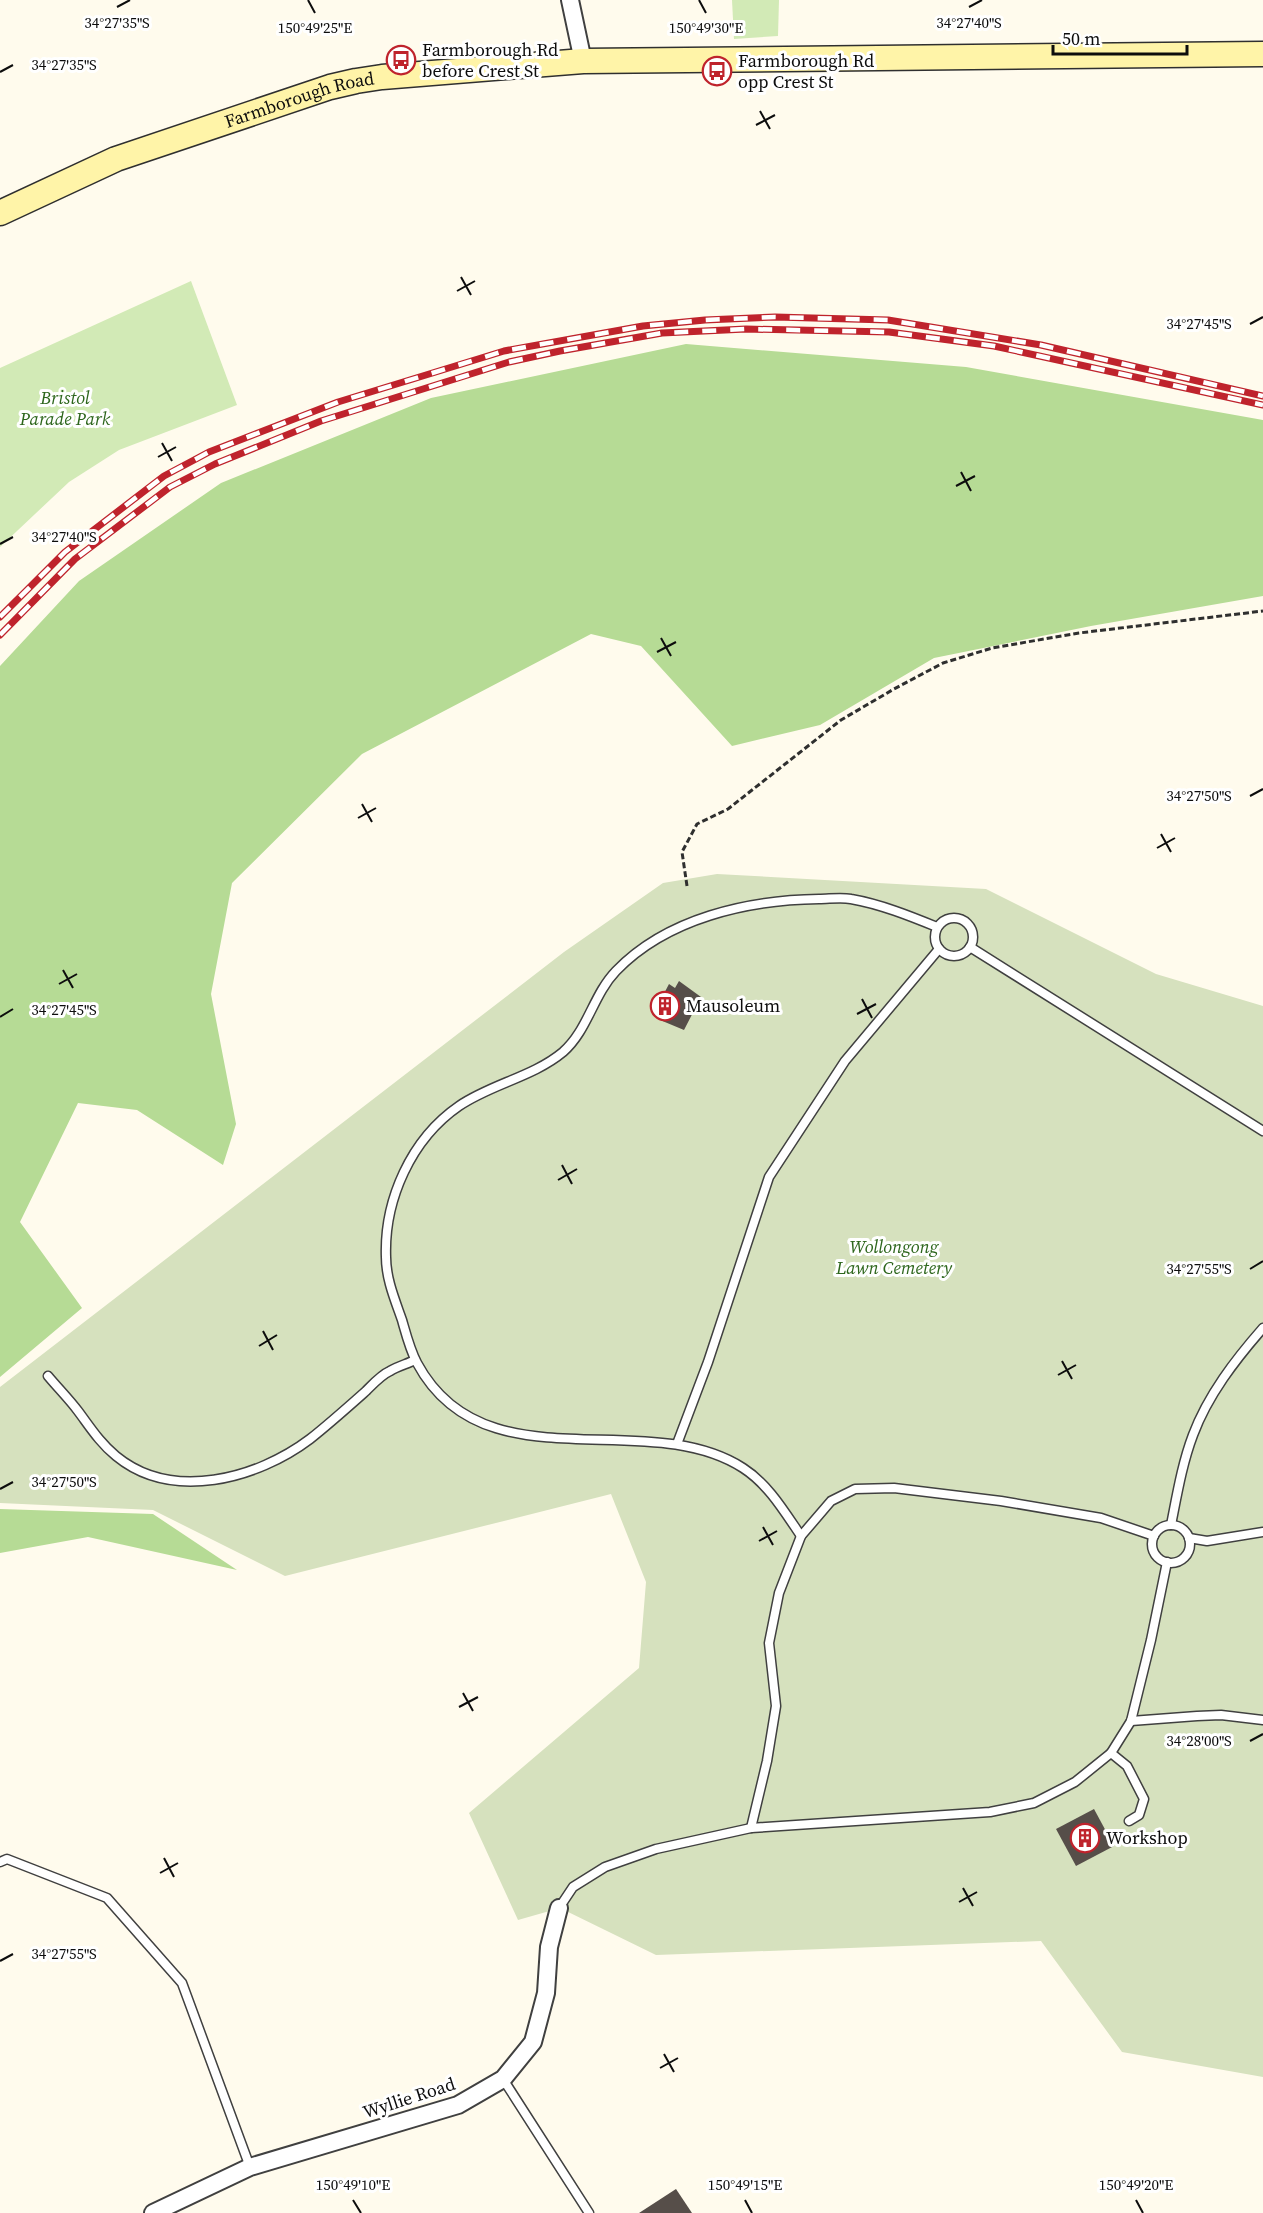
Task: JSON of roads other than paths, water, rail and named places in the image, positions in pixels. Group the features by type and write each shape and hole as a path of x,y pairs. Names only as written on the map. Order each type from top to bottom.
{"street":[{"path":"570,0 584,61"},
{"name":"Farmborough Road","path":"0,213 133,153 356,81 584,61 1263,54"},
{"name":"Wyllie Road","path":"153,2213 250,2167 458,2105 503,2079 533,2042 546,1993 549,1947 560,1908"}],"lane":[{"path":"801,1536 776,1498 744,1468 722,1458 677,1444 657,1441 548,1439 505,1430 472,1418 437,1392 416,1360 391,1287 385,1259 392,1199 411,1160 443,1119 461,1105 531,1071 562,1052 581,1031 594,1002 613,974 636,952 667,933 708,916 752,904 792,899 849,898 914,917 937,927"},
{"path":"949,919 964,921 973,933 970,947 964,954 955,956 946,954 935,942 937,927 949,919"},
{"path":"970,947 1263,1131"},
{"path":"677,1444 708,1362 769,1177 845,1061 939,949"},
{"path":"1171,1525 1184,1463 1193,1434 1219,1384 1263,1328"},
{"path":"48,1376 78,1411 100,1442 116,1457 154,1478 180,1482 218,1479 263,1466 286,1455 311,1438 388,1371 416,1360"},
{"path":"751,1828 767,1761 776,1706 769,1643 779,1593 801,1536 831,1502 855,1489 894,1488 1000,1501 1101,1518 1154,1536"},
{"path":"1171,1525 1179,1526 1189,1538 1190,1544 1185,1556 1174,1563 1161,1560 1153,1549 1154,1536 1161,1528 1171,1525"},
{"path":"1189,1538 1207,1541 1263,1532"},
{"path":"560,1908 573,1887 605,1867 656,1849 751,1828 990,1812 1034,1803 1075,1782 1110,1753 1131,1721 1167,1562"},
{"path":"1131,1721 1205,1715 1263,1720"},
{"path":"1110,1753 1127,1766 1144,1799 1139,1815 1129,1821"},
{"path":"0,1862 7,1860 107,1898 182,1983 250,2167"},
{"path":"503,2079 589,2213"}],"railway":[{"path":"0,617 65,552 164,476 209,452 338,402 504,351 643,326 775,317 888,320 1041,345 1263,396"},
{"path":"0,635 75,559 170,487 215,464 321,421 509,362 560,351 662,333 746,329 889,332 994,346 1263,405"}],"place":[{"name":"Farmborough Rd before Crest St","path":"401,60"},
{"name":"Farmborough Rd opp Crest St","path":"717,71"},
{"name":"Mausoleum","path":"665,1006"},
{"name":"Workshop","path":"1085,1838"}],"park label":[{"name":"Bristol Parade Park","path":"65,408"},
{"name":"Wollongong Lawn Cemetery","path":"894,1257"}]}
